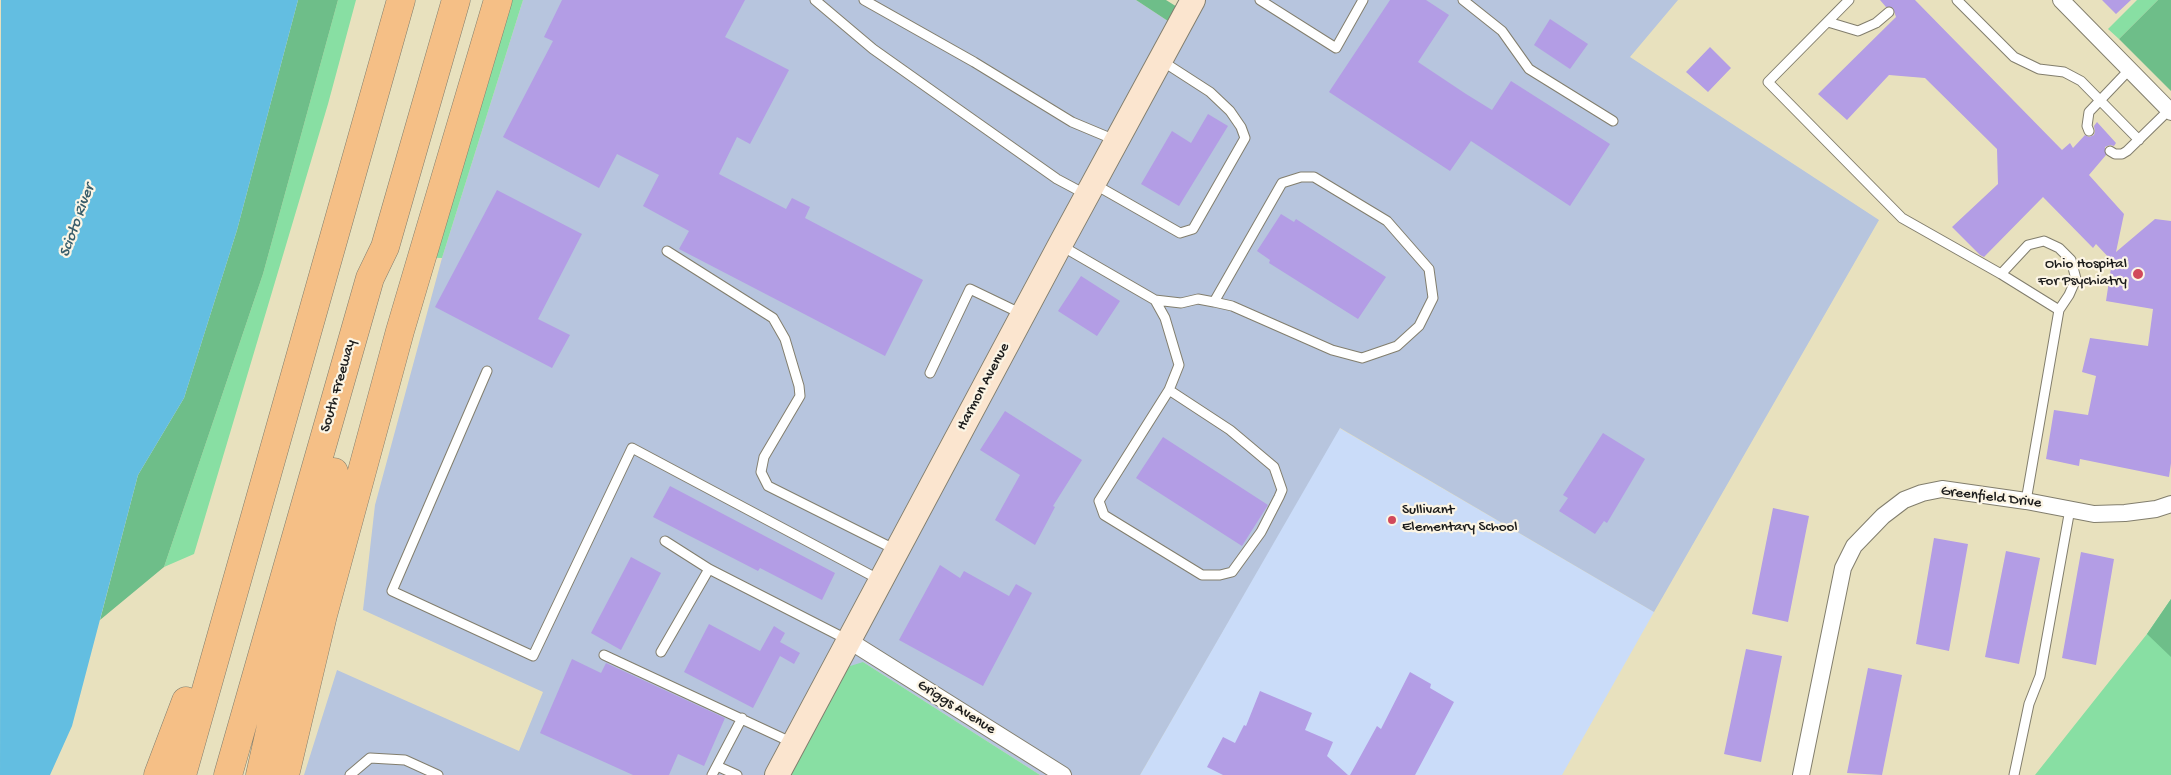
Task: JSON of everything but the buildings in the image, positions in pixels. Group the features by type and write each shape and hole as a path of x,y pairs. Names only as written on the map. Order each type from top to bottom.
{"highway":[{"path":"182,775 401,0"},
{"name":"South Freeway","path":"228,775 370,278 384,248 456,0"},
{"path":"285,775 323,615 398,340 498,0"},
{"path":"260,775 296,615 384,284 384,248"},
{"path":"158,775 268,471"}],"main road":[{"name":"Harmon Avenue","path":"777,775 1060,245 1194,0"}],"street":[{"path":"2061,0 2170,111"},
{"name":"Greenfield Drive","path":"1801,775 1842,568 1854,546 1882,516 1904,500 1922,493 1942,489 2026,501 2094,514 2156,509 2171,504"},
{"name":"Griggs Avenue","path":"848,640 1063,775"}],"lane":[{"path":"815,0 873,49 1057,178 1091,189 1180,233 1194,229 1245,138 1241,127 1230,111 1210,92 1161,60"},
{"path":"864,0 974,62 1072,122 1117,142"},
{"path":"1260,0 1336,48 1363,0"},
{"path":"1463,0 1502,31 1529,69 1613,121"},
{"path":"1849,0 1768,82 1902,218 2001,274 2059,310"},
{"path":"1957,0 2014,57 2039,69 2064,72 2081,81 2139,140"},
{"path":"1828,22 1858,31 1876,23 1889,12"},
{"path":"2089,131 2087,126 2089,112 2129,70"},
{"path":"2110,151 2115,154 2122,154 2170,111"},
{"path":"1060,245 1155,300 1182,303 1198,299 1232,306 1332,350 1362,358 1397,346 1419,326 1433,298 1429,269 1387,221 1314,177 1301,177 1282,183 1214,302"},
{"path":"2001,274 2028,245 2044,241 2059,248 2071,260 2076,278 2059,310 2026,501"},
{"path":"667,250 773,318 785,339 799,386 800,396 764,457 761,472 768,486 897,550"},
{"path":"930,372 970,289 1023,314"},
{"path":"1155,300 1165,318 1179,365 1169,390 1099,501 1104,515 1202,575 1220,575 1232,572 1261,532 1282,490 1274,467 1230,430 1169,390"},
{"path":"487,371 392,591 534,656 632,448 880,580"},
{"path":"2014,775 2029,704 2040,676 2070,509"},
{"path":"665,541 709,569 848,640"},
{"path":"661,652 709,569"},
{"path":"604,655 794,743"},
{"path":"712,775 742,718"},
{"path":"350,775 370,758 405,760 438,775"},
{"path":"717,766 737,775"}],"shaded area":[{"path":"523,0 1136,0 1174,25 1188,0 1678,0 1630,57 1879,220 1654,612 1340,428 1140,775 1040,775 863,662 786,775 304,775 337,670 519,751 543,692 363,610 375,505 442,258"},
{"name":"Sullivant Elementary School","path":"1339,428 1654,612 1562,775 1140,775"}],"green space":[{"path":"298,0 338,0 263,274 164,567 100,620 138,475 184,398 237,230"},
{"path":"338,0 356,0 328,104 194,554 164,567 263,274"},
{"path":"493,0 523,0 442,258 412,257"},
{"path":"1136,0 1166,0 1182,10 1174,25"},
{"path":"2137,0 2158,0 2119,39 2108,29"},
{"path":"2158,0 2171,0 2171,91 2119,39"},
{"path":"2171,599 2171,775 2035,775 2147,634"},
{"path":"2171,599 2171,657 2147,634"},
{"path":"863,662 1040,775 786,775 844,668"}],"water":[{"name":"Scioto River","path":"1,0 298,0 237,230 184,398 138,475 72,726 50,775 0,775"}],"place":[{"name":"Ohio Hospital For Psychiatry","path":"2138,274"},
{"name":"Sullivant Elementary School","path":"1392,520"}]}
